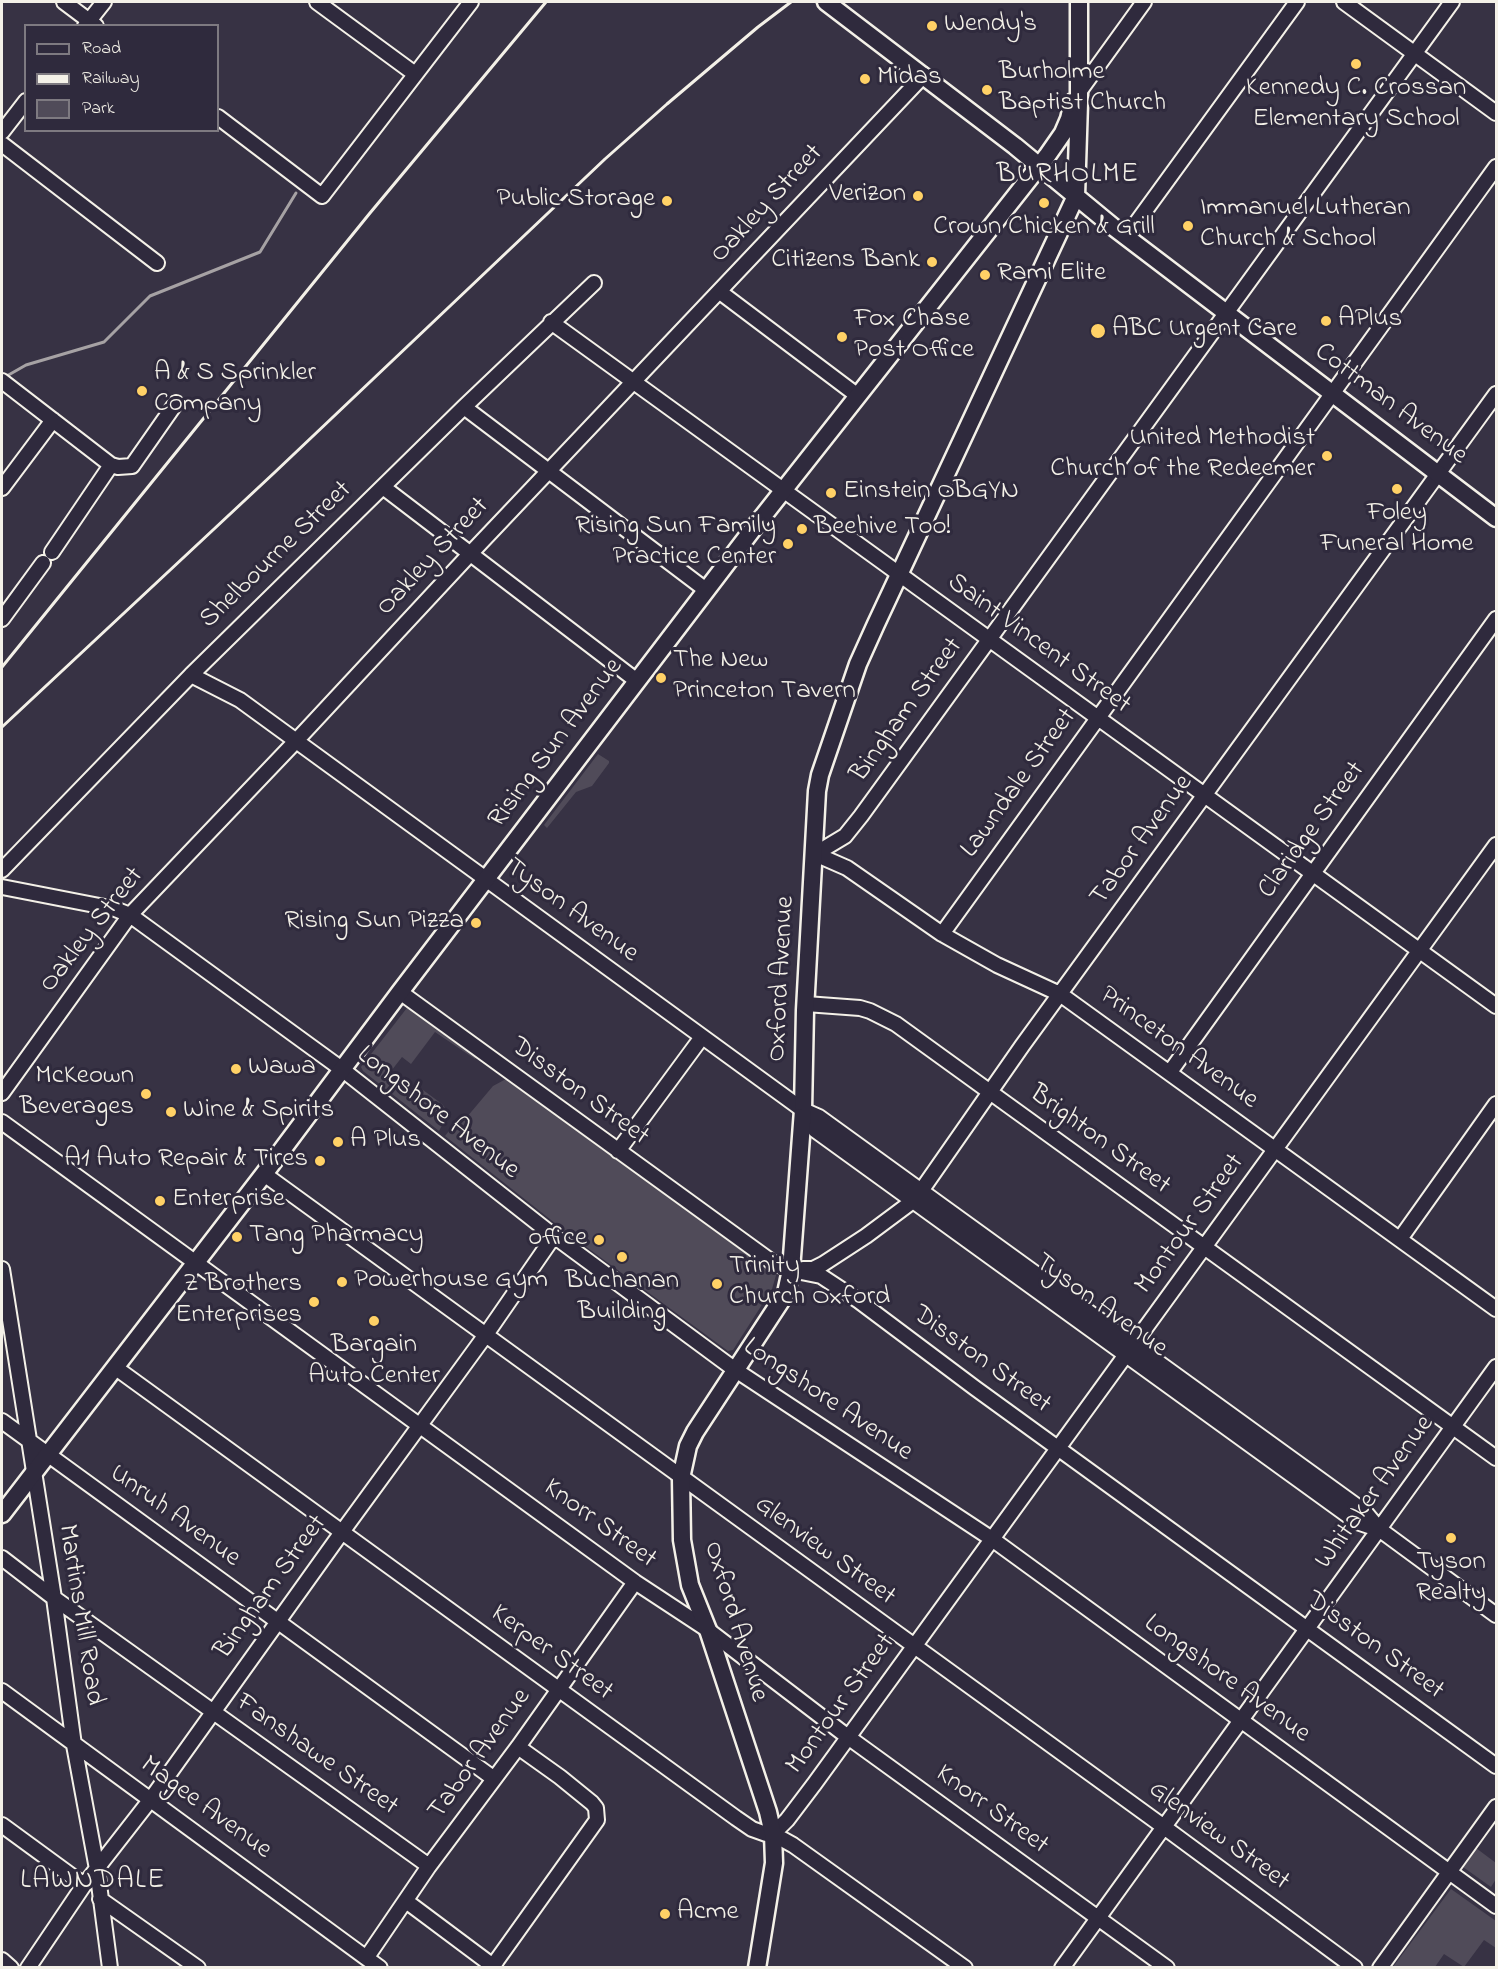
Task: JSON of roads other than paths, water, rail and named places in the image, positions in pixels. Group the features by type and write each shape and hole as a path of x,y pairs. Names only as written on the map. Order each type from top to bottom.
{"main road":[{"name":"Cottman Avenue","path":"827,2 924,75 1126,237 1497,518"},
{"name":"Oxford Avenue","path":"757,1968 774,1863 773,1834 768,1812 708,1630 690,1585 682,1540 681,1478 688,1446 735,1369 786,1293 791,1270 803,1110 817,791 822,769 858,664 1076,196 1079,2"},
{"name":"Rising Sun Avenue","path":"2,1514 264,1174 706,591 1063,133 1073,102 1079,92"}],"street":[{"path":"64,2 90,24 104,2"},
{"path":"317,2 415,74"},
{"path":"219,118 321,196 471,2"},
{"name":"Rising Sun Avenue","path":"1079,92 1143,2"},
{"path":"1126,237 1297,2"},
{"path":"1344,2 1497,113"},
{"name":"Bingham Street","path":"815,854 845,836 1452,2"},
{"name":"Oakley Street","path":"2,1093 130,915 297,741 470,554 924,75"},
{"path":"2,132 24,104"},
{"path":"2,144 157,264"},
{"name":"Lawndale Street","path":"942,934 1497,167"},
{"name":"Shelbourne Street","path":"2,870 191,675 464,406 594,283"},
{"path":"720,291 858,396"},
{"name":"Saint Vincent Street","path":"551,322 1497,1006"},
{"path":"7,385 111,465 118,467 132,466 176,403"},
{"name":"Tabor Avenue","path":"791,1270 813,1269 823,1264 866,1236 917,1196 1060,994 1497,394"},
{"path":"464,406 706,591"},
{"path":"2,488 53,420"},
{"path":"2,619 111,465"},
{"path":"383,487 637,681"},
{"name":"Claridge Street","path":"1170,1072 1497,619"},
{"name":"Tyson Avenue","path":"191,675 240,700 297,741 803,1110 815,1130 917,1196 1252,1439 1365,1512 1379,1530 1497,1615"},
{"name":"Montour Street","path":"773,1834 787,1820 914,1647 1497,845"},
{"name":"Princeton Avenue","path":"815,854 847,868 942,934 997,964 1060,994 1497,1309"},
{"name":"Longshore Avenue","path":"2,887 115,909 130,915 343,1070 554,1236 735,1369 992,1539 1497,1906"},
{"name":"Disston Street","path":"400,992 772,1262 791,1270 821,1276 859,1301 975,1388 1497,1766"},
{"name":"Brighton Street","path":"806,1004 860,1008 896,1024 1203,1248 1497,1458"},
{"path":"618,1151 702,1037"},
{"path":"1400,1239 1497,1104"},
{"name":"Knorr Street","path":"2,1122 635,1582 708,1630 848,1737 1167,1968"},
{"name":"Glenview Street","path":"264,1174 1355,1968"},
{"name":"Bingham Street","path":"27,1968 84,1885 151,1799 486,1336 554,1236"},
{"name":"Martins Mill Road","path":"2,1269 75,1745 97,1869 110,1968"},
{"name":"Whitaker Avenue","path":"1062,1968 1497,1367"},
{"name":"Kerper Street","path":"116,1368 736,1818 752,1829 773,1834 793,1845 965,1968"},
{"name":"Unruh Avenue","path":"2,1421 493,1778"},
{"name":"Fanshawe Street","path":"2,1558 213,1713 429,1866"},
{"name":"Tabor Avenue","path":"367,1957 429,1866 518,1747 635,1582"},
{"name":"Magee Avenue","path":"2,1691 380,1968"},
{"path":"406,1901 493,1966 594,1826 597,1814 596,1808 588,1799 518,1747"},
{"path":"1380,1968 1497,1807"},
{"path":"2,1825 84,1885"},
{"path":"100,1899 198,1968"},
{"path":"2,1960 11,1968"}],"waterway":[{"path":"5,377 26,365 104,342 150,296 260,252 296,193"}],"railway":[{"path":"2,667 370,213 546,2"},
{"path":"2,727 605,159 758,27 791,2"}],"place":[{"name":"Wendy's","path":"932,26"},
{"name":"Kennedy C. Crossan Elementary School","path":"1356,64"},
{"name":"Midas","path":"865,79"},
{"name":"Burholme Baptist Church","path":"987,90"},
{"name":"Verizon","path":"918,196"},
{"name":"Public Storage","path":"667,201"},
{"name":"Crown Chicken & Grill","path":"1044,203"},
{"name":"Immanuel Lutheran Church & School","path":"1188,226"},
{"name":"Citizens Bank","path":"932,262"},
{"name":"Rami Elite","path":"985,275"},
{"name":"APlus","path":"1326,321"},
{"name":"ABC Urgent Care","path":"1098,331"},
{"name":"Fox Chase Post Office","path":"842,337"},
{"name":"A & S Sprinkler Company","path":"142,391"},
{"name":"United Methodist Church of the Redeemer","path":"1327,456"},
{"name":"Foley Funeral Home","path":"1397,489"},
{"name":"Einstein OBGYN","path":"831,493"},
{"name":"Beehive Too!","path":"802,529"},
{"name":"Rising Sun Family Practice Center","path":"788,544"},
{"name":"The New Princeton Tavern","path":"661,678"},
{"name":"Rising Sun Pizza","path":"476,923"},
{"name":"Wawa","path":"236,1069"},
{"name":"McKeown Beverages","path":"146,1094"},
{"name":"Wine & Spirits","path":"171,1112"},
{"name":"A Plus","path":"338,1142"},
{"name":"A1 Auto Repair & Tires","path":"320,1161"},
{"name":"Enterprise","path":"160,1201"},
{"name":"Tang Pharmacy","path":"237,1237"},
{"name":"office","path":"599,1240"},
{"name":"Buchanan Building","path":"622,1257"},
{"name":"Powerhouse Gym","path":"342,1282"},
{"name":"Trinity Church Oxford","path":"717,1284"},
{"name":"Z Brothers Enterprises","path":"314,1302"},
{"name":"Bargain Auto Center","path":"374,1321"},
{"name":"Tyson Realty","path":"1451,1538"},
{"name":"Acme","path":"665,1914"}],"district":[{"name":"BURHOLME","path":"1068,176"},
{"name":"LAWNDALE","path":"93,1882"}]}
